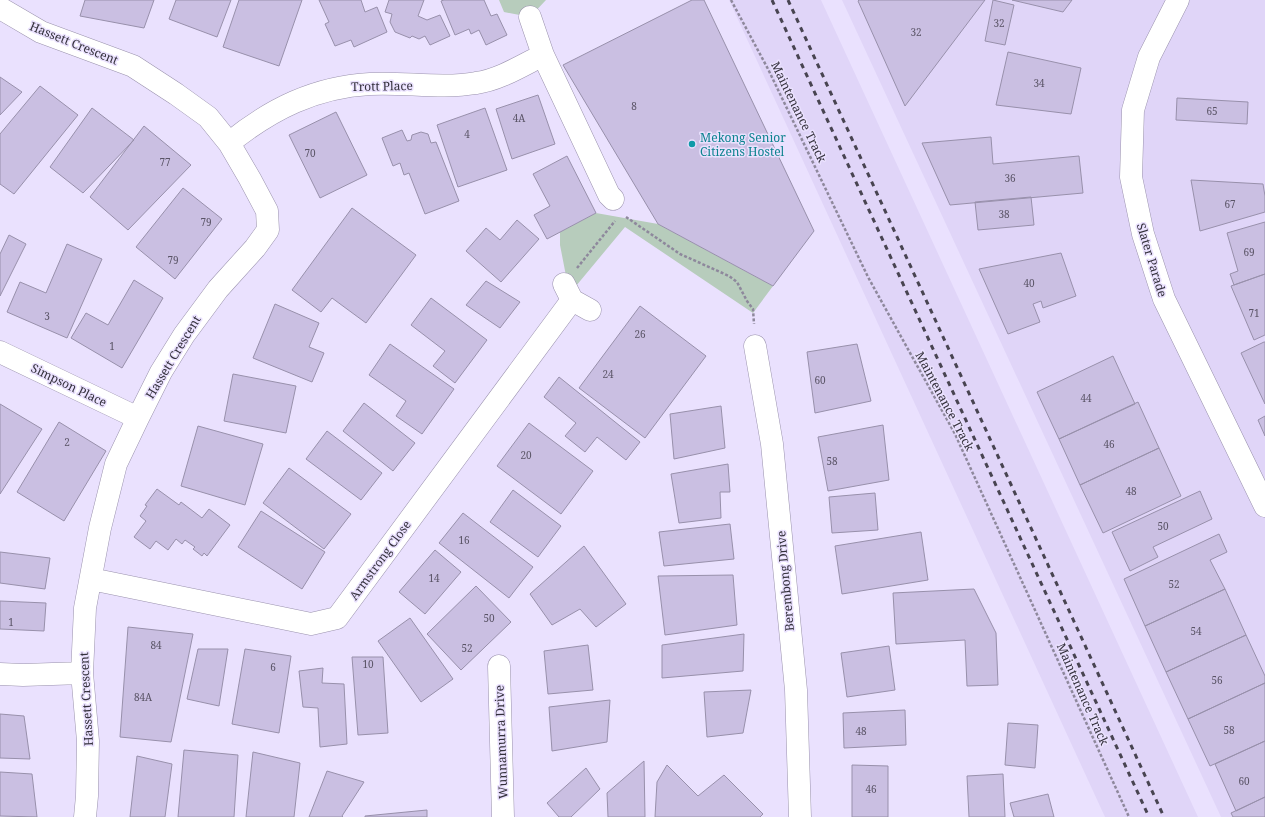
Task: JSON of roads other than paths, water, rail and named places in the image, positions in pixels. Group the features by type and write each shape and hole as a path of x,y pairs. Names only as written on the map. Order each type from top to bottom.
{"street":[{"name":"Slater Parade","path":"1178,0 1149,57 1133,110 1131,177 1143,234 1164,299 1265,506"},
{"name":"Hassett Crescent","path":"4,6 41,32 133,66 208,117 229,143 250,178 267,211 268,230 255,248 218,290 184,335 161,372 116,464 100,528 85,608 82,673 88,741 85,817"},
{"path":"530,17 543,55 609,195 617,206"},
{"name":"Trott Place","path":"229,143 249,127 269,115 300,99 331,89 370,84 445,86 477,83 506,73 543,55"},
{"name":"Armstrong Close","path":"90,579 310,624 337,618 576,298"},
{"name":"Berembong Drive","path":"755,346 772,444 796,690 800,817"},
{"name":"Simpson Place","path":"0,352 138,418"},
{"name":"Wunnamurra Drive","path":"499,666 503,817"},
{"path":"0,674 23,675 82,673"}],"railway":[{"path":"772,0 1149,817"},
{"path":"788,0 1164,817"}],"place":[{"name":"Mekong Senior Citizens Hostel","path":"692,144"}]}
